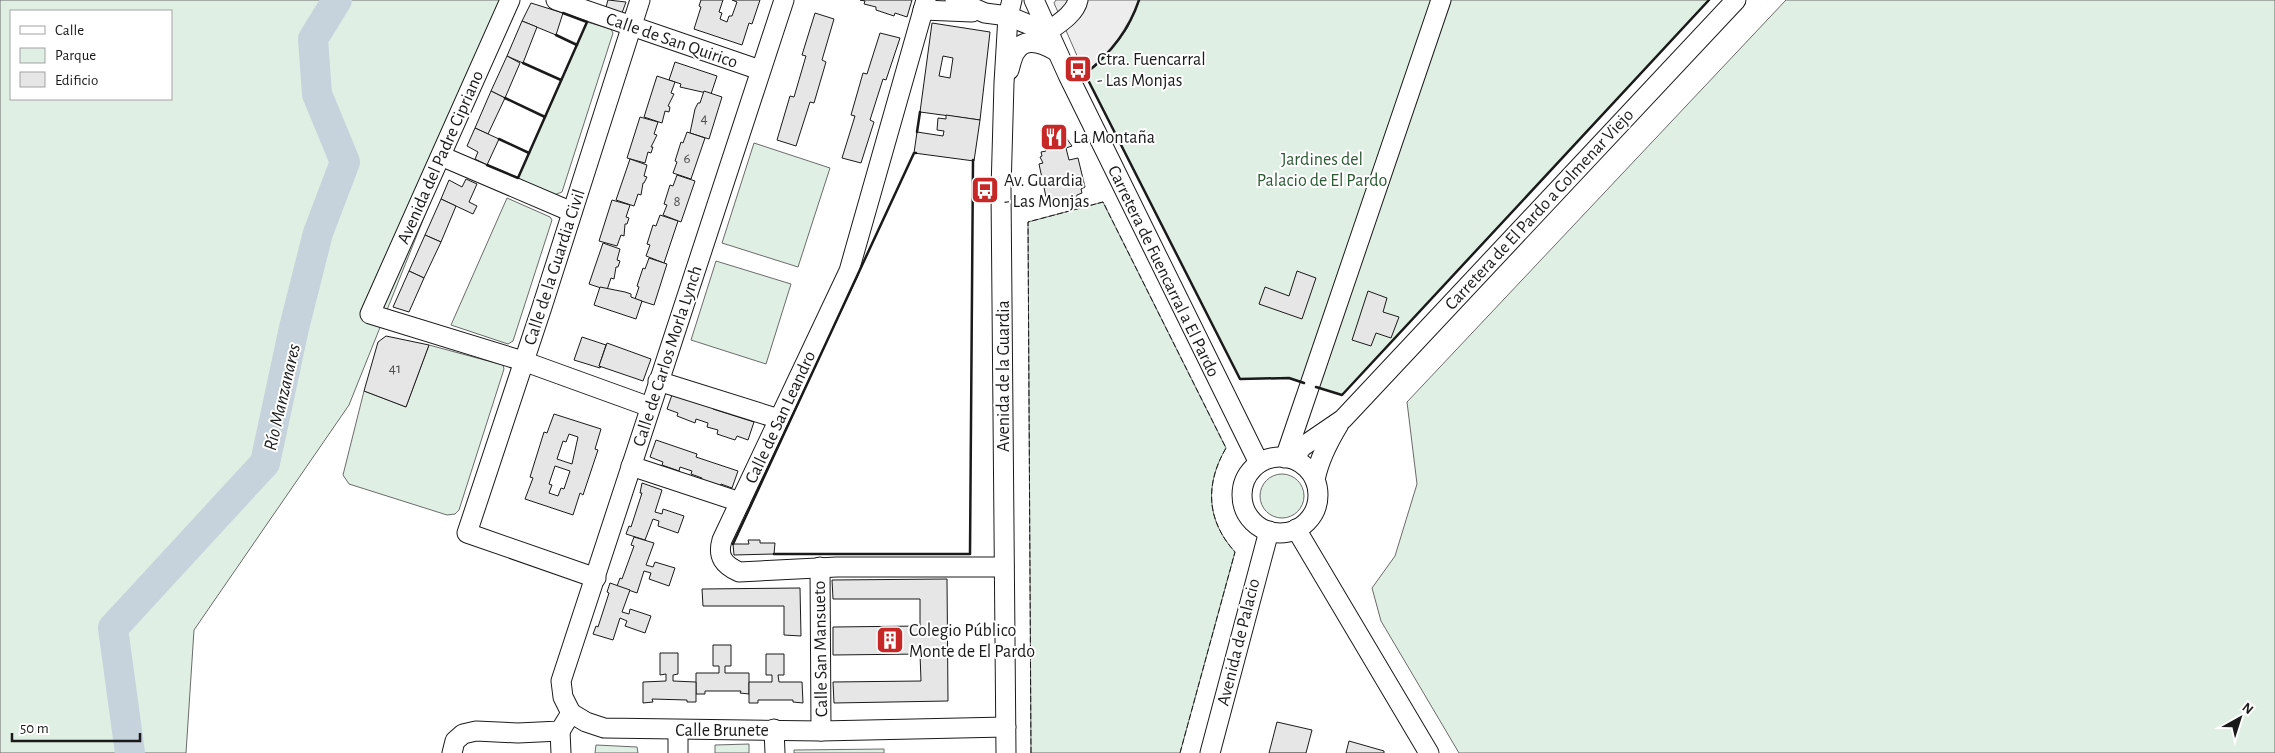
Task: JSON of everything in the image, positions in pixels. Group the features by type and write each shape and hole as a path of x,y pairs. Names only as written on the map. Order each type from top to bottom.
{"street":[{"name":"Avenida del Padre Cipriano","path":"510,0 370,314 523,361"},
{"name":"Calle de San Quirico","path":"556,0 760,70"},
{"name":"Calle de la Guardia Civil","path":"596,578 467,533 640,0"},
{"name":"Calle de Carlos Morla Lynch","path":"571,713 563,697 561,681 784,0"},
{"path":"955,0 985,13"},
{"path":"925,5 985,13 1010,8 1019,11 1024,0"},
{"name":"Carretera de Fuencarral a El Pardo","path":"1034,0 1056,51 1260,463"},
{"path":"1010,8 1047,32 1063,22 1077,5 1078,0"},
{"path":"1289,458 1441,0"},
{"name":"Carretera de El Pardo a Colmenar Viejo","path":"1342,419 1736,0"},
{"name":"Calle de San Leandro","path":"925,5 849,271 719,550 726,566 739,572 820,567 1004,567"},
{"name":"Avenida de la Guardia","path":"1006,753 1001,190 1004,83 1010,8"},
{"path":"1004,83 1016,50 1023,45 1033,42 1039,43 1056,51"},
{"path":"441,156 572,212"},
{"path":"523,361 650,407"},
{"path":"658,381 779,419"},
{"path":"1289,458 1342,419"},
{"path":"1315,480 1318,465 1342,419"},
{"path":"1276,457 1289,458 1308,470 1315,480 1318,492 1316,509 1308,521 1296,530 1282,533 1268,531 1249,516 1243,502 1245,482 1249,474 1260,463 1276,457"},
{"path":"631,466 740,502"},
{"path":"1296,530 1429,753"},
{"name":"Avenida de Palacio","path":"1210,753 1268,531"},
{"name":"Calle San Mansueto","path":"820,567 821,731"},
{"path":"560,753 560,731 571,713"},
{"name":"Calle Brunete","path":"571,713 586,722 604,728 821,731 1006,728"},
{"path":"774,729 775,753"},
{"path":"678,730 678,753"},
{"path":"454,747 463,734 476,731 518,733 560,731"}],"green space":[{"path":"0,0 511,0 349,405 194,630 186,753 0,753"},
{"name":"Jardines del Palacio de El Pardo","path":"1139,0 1709,0 1342,395 1289,378 1240,379 1085,74 1101,59 1116,40 1130,19"},
{"path":"1786,0 2275,0 2275,753 1459,753 1381,621 1372,588 1395,556 1417,484 1407,402"},
{"path":"587,22 611,29 613,33 562,192 554,195 518,178"},
{"path":"754,143 830,168 798,267 722,243"},
{"path":"507,198 550,217 552,220 513,341 508,344 451,325"},
{"path":"1103,202 1226,448 1214,475 1212,502 1218,527 1225,540 1235,552 1180,753 1031,753 1028,222"},
{"path":"716,261 791,284 766,364 691,340"},
{"path":"429,345 503,365 504,369 459,510 455,514 447,515 349,484 343,475 364,391 406,407"},
{"path":"1286,474 1298,480 1303,487 1303,505 1298,512 1291,517 1278,518 1270,515 1263,508 1260,492 1263,484 1270,477"},
{"path":"749,744 749,753 715,753 715,745"},
{"path":"596,745 637,747 638,753 595,753"},
{"path":"884,749 884,753 794,753 794,750"}],"shaded area":[{"path":"1056,0 1139,0 1128,27 1119,40 1098,64 1085,74 1054,3"}],"building":[{"path":"608,0 626,2 622,13 606,7"},
{"path":"701,0 723,0 719,12 722,13 720,19 727,22 729,16 732,16 737,2 732,0 760,0 752,24 749,23 742,45 694,29 701,7 699,6"},
{"path":"860,0 912,0 907,17 895,13 894,16 876,10 876,7 864,4 865,1"},
{"path":"531,3 563,13 556,35 522,21"},
{"path":"815,13 834,19 822,60 826,62 814,103 810,102 796,146 777,140 790,96 794,97 806,56 802,55"},
{"path":"522,21 537,27 523,63 507,56"},
{"path":"932,23 990,32 980,120 920,112","holes":["943,56 953,58 950,78 939,76"]},
{"path":"880,33 900,38 886,80 883,79 870,120 874,122 861,163 842,158 855,116 851,115 863,73 867,74"},
{"path":"507,56 520,63 505,98 491,91"},
{"path":"675,62 717,76 711,94 680,87 681,84 669,80"},
{"path":"657,76 675,82 671,93 674,94 668,106 670,107 669,112 665,111 662,123 644,117"},
{"path":"491,91 505,98 488,134 475,128"},
{"path":"704,91 722,97 709,139 690,133 695,109 698,103 700,103"},
{"path":"946,115 980,120 974,161 914,153 917,132 943,136 944,131 937,130 938,118 946,119"},
{"path":"640,117 658,122 654,134 657,135 651,147 653,147 651,153 648,152 645,163 627,158"},
{"path":"1058,127 1060,136 1064,135 1072,146 1066,148 1069,160 1078,158 1085,187 1081,189 1082,193 1077,195 1076,198 1058,203 1057,199 1050,200 1049,196 1046,197 1039,164 1043,163 1040,157 1042,156 1041,152 1046,151 1041,130"},
{"path":"475,128 499,139 487,165 475,159 478,152 467,146"},
{"path":"687,132 705,138 691,179 673,173 681,142 683,143"},
{"path":"630,159 647,165 644,176 647,177 643,183 641,195 638,194 634,206 616,200"},
{"path":"677,175 695,181 681,222 663,215 667,205 664,204 670,185 673,186"},
{"path":"466,179 477,184 469,202 477,206 473,214 441,199 449,180 462,187"},
{"path":"441,199 456,206 441,242 425,235"},
{"path":"612,200 630,205 626,217 629,218 627,224 625,224 624,236 621,235 617,246 599,241"},
{"path":"660,215 678,221 664,263 646,256 650,245 647,244 653,225 656,226"},
{"path":"425,235 441,242 424,278 409,271"},
{"path":"603,243 620,249 617,260 620,261 618,267 616,267 614,279 611,278 607,290 589,284"},
{"path":"649,258 667,264 654,305 635,299 643,268 645,269"},
{"path":"409,271 424,278 409,312 393,307"},
{"path":"1297,271 1316,278 1302,319 1259,304 1265,287 1289,296"},
{"path":"600,287 631,294 631,297 642,301 636,319 594,305"},
{"path":"1368,291 1387,298 1383,312 1399,317 1391,338 1376,333 1371,346 1352,340"},
{"path":"386,336 429,345 406,407 364,391 378,342"},
{"path":"582,337 606,345 600,368 574,360"},
{"path":"607,343 651,359 643,381 599,366"},
{"path":"673,392 714,405 713,409 754,422 748,440 737,436 735,440 717,434 718,430 707,427 708,423 696,419 695,423 677,416 678,413 667,409"},
{"path":"554,414 601,429 595,449 598,450 583,495 580,493 573,515 525,499 533,478 530,477 544,432 547,433","holes":["569,434 578,437 572,464 557,459 563,441 566,442","555,466 570,471 564,489 561,488 558,496 549,493 552,485 549,484"]},
{"path":"656,440 697,454 696,457 738,471 732,488 721,484 719,488 701,482 702,478 691,474 692,471 680,467 679,471 662,465 663,462 650,457"},
{"path":"642,483 662,490 655,512 662,514 663,509 684,516 678,533 658,526 659,521 653,519 645,540 626,534 629,526 631,527 642,493 640,493"},
{"path":"634,537 654,543 646,565 653,567 655,562 675,568 669,586 649,579 651,573 644,571 637,593 617,586 620,578 622,579 634,546 631,545"},
{"path":"748,540 760,540 760,543 775,543 774,554 734,555 733,544 749,544"},
{"name":"Colegio Público Monte de El Pardo","path":"947,579 948,701 834,703 833,682 921,681 920,654 833,655 833,627 920,626 920,599 833,599 832,580"},
{"path":"610,583 630,590 622,612 629,614 630,609 651,616 645,633 625,626 627,621 620,618 613,640 593,634 596,626 598,627 609,593 607,592"},
{"path":"800,588 801,636 784,635 784,606 703,606 702,589"},
{"path":"713,645 731,645 731,666 725,666 725,673 749,673 749,694 740,693 741,691 705,691 705,694 696,694 696,673 719,673 719,666 713,666"},
{"path":"660,653 678,653 678,674 673,675 673,681 696,682 696,702 652,699 653,702 643,703 643,682 666,681 666,674 660,675"},
{"path":"766,654 784,654 784,675 778,675 779,682 802,682 803,703 793,702 793,700 758,700 758,703 749,703 749,682 772,682 772,675 766,675"},
{"path":"1277,722 1312,730 1306,753 1269,753"},
{"path":"1349,741 1384,751 1384,753 1346,753"}],"waterway":[{"name":"Río Manzanares","path":"130,753 113,628 265,463 294,328 318,233 345,162 317,94 313,39 337,0"}],"fence":[{"path":"1031,753 1028,222 1103,202 1226,448 1214,475 1212,502 1218,527 1225,540 1235,552 1180,753"}],"wall":[{"path":"1139,0 1130,21 1118,41 1085,74 1240,379 1289,378 1304,383"},
{"path":"1316,387 1342,395 1709,0"},
{"path":"487,165 518,178 587,22 563,13"},
{"path":"556,35 577,45"},
{"path":"523,63 561,80"},
{"path":"505,98 545,117"},
{"path":"917,132 920,112"},
{"path":"499,139 529,153"},
{"path":"733,544 914,153 916,153"},
{"path":"774,554 970,554 973,160"}],"place":[{"name":"Ctra. Fuencarral - Las Monjas","path":"1078,69"},
{"name":"La Montaña","path":"1054,137"},
{"name":"Av. Guardia - Las Monjas","path":"985,190"},
{"name":"Colegio Público Monte de El Pardo","path":"890,640"}]}
